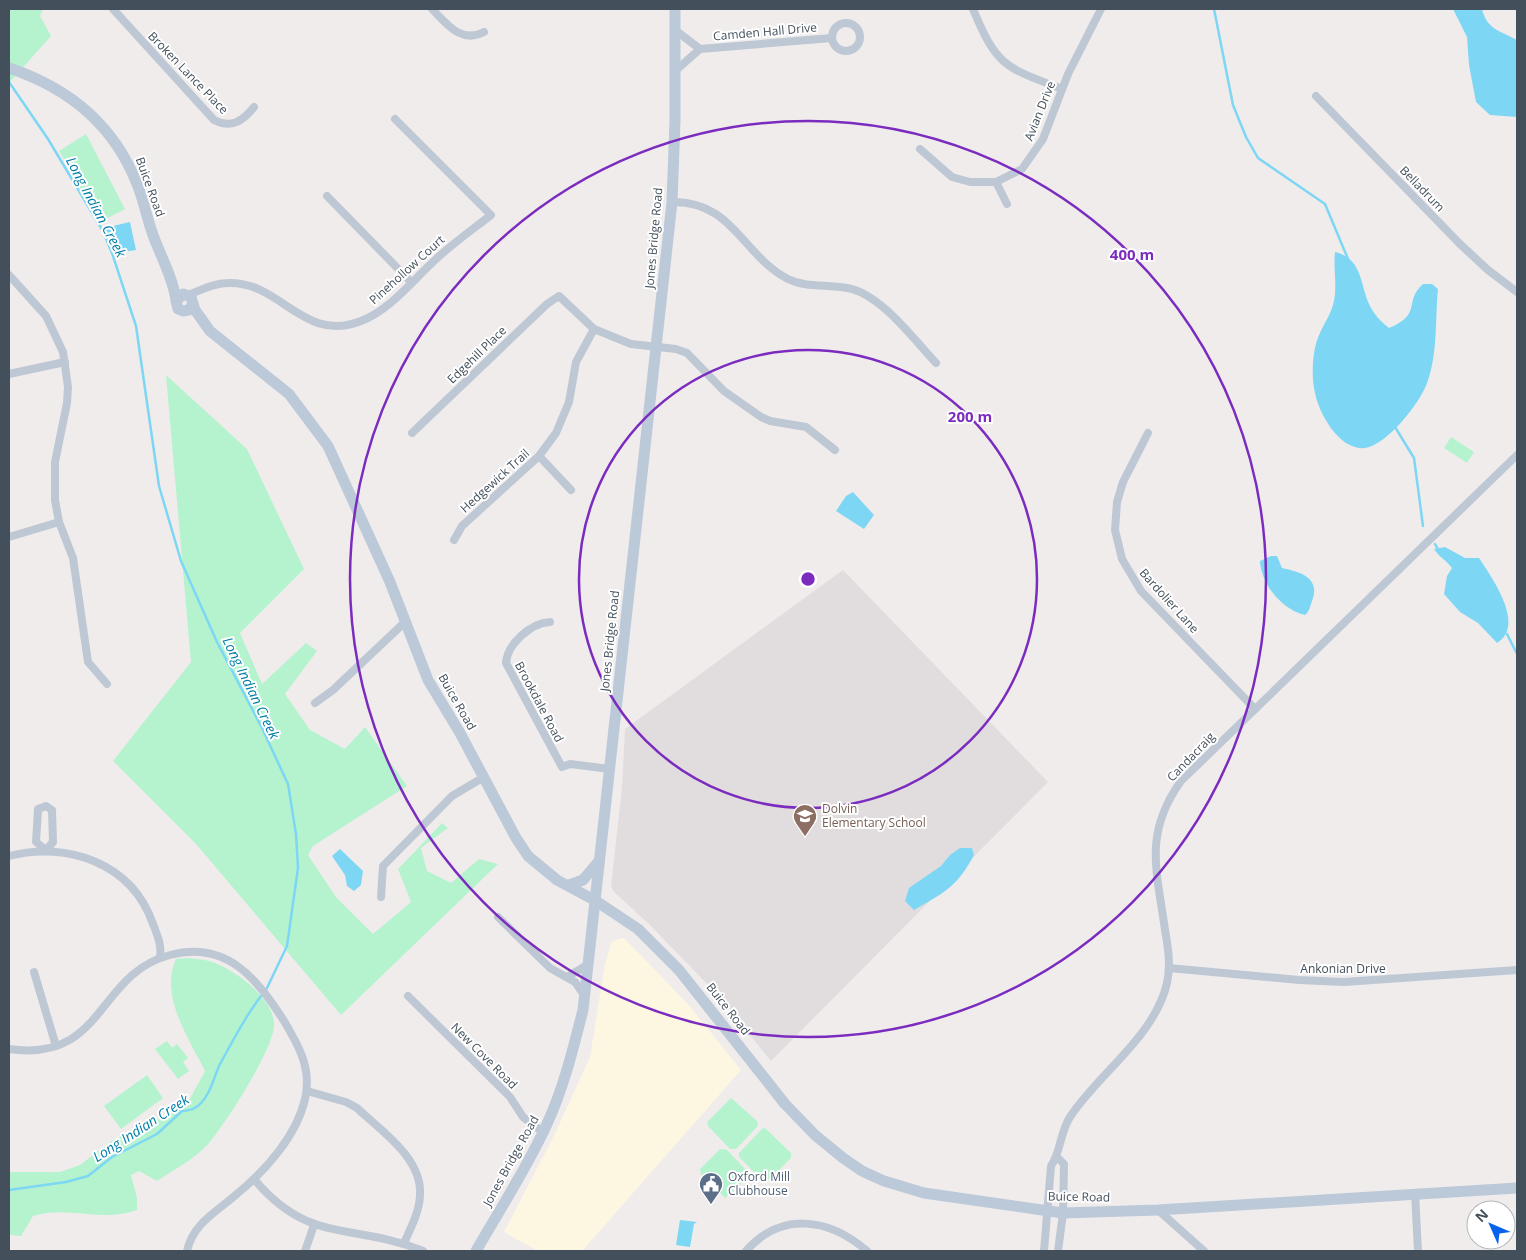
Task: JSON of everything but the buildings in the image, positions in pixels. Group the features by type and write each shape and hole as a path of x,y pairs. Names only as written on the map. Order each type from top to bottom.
{"street":[{"name":"Broken Lance Place","path":"113,9 214,120 222,124 235,123 246,117 254,107"},
{"path":"432,9 462,35 477,36 484,32"},
{"name":"Jones Bridge Road","path":"476,1251 544,1132 561,1090 572,1055 585,996 672,202 675,9"},
{"path":"974,9 984,36 996,56 1013,70 1062,89"},
{"name":"Avian Drive","path":"920,149 952,177 970,182 996,182 1022,169 1036,152 1062,89 1101,9"},
{"name":"Camden Hall Drive","path":"675,30 700,48"},
{"name":"Camden Hall Drive","path":"675,71 700,48 832,38"},
{"name":"Buice Road","path":"9,68 34,77 76,101 97,120 116,142 138,185 153,235 172,282 210,331"},
{"name":"Belladrum","path":"1316,96 1460,244 1517,292"},
{"name":"Pinehollow Court","path":"187,299 208,288 227,282 251,285 268,291 299,315 315,324 344,325 360,322 374,315 446,250 491,215 394,119"},
{"path":"996,182 1007,204"},
{"path":"326,196 411,282"},
{"path":"672,202 695,203 716,213 772,268 787,279 807,285 848,288 869,296 936,363"},
{"path":"9,275 46,316 56,333 65,362 68,387 67,404 54,478 54,500 59,522 73,558 88,662 107,684"},
{"name":"Edgehill Place","path":"412,432 547,304 559,296 594,329"},
{"name":"Buice Road","path":"187,299 189,310 182,311 289,394 328,446 390,582 428,680 516,838 528,856 544,871 596,901 638,929 668,959 711,1008 780,1098 815,1135 843,1158 884,1181 924,1193 1063,1212 1158,1210 1517,1188"},
{"path":"594,329 631,344 687,353 724,391 761,416 770,421 806,427 835,450"},
{"name":"Hedgewick Trail","path":"454,540 462,526 539,456 562,423 569,402 576,362 594,329"},
{"path":"9,374 65,362"},
{"name":"Bardolier Lane","path":"1148,432 1123,482 1117,502 1115,530 1122,559 1141,591 1255,709"},
{"name":"Candacraig","path":"1044,1251 1051,1166 1057,1157 1066,1126 1072,1114 1151,1020 1163,995 1169,968 1168,949 1155,858 1160,818 1169,798 1181,781 1517,455"},
{"path":"539,456 571,490"},
{"path":"9,537 59,522"},
{"path":"315,703 333,690 405,622"},
{"name":"Brookdale Road","path":"550,622 540,622 514,642 506,653 506,663 562,767 570,764 610,769"},
{"path":"381,896 383,866 452,796 484,778"},
{"path":"46,806 52,810 53,842 46,850 36,842 38,809 46,806"},
{"path":"9,856 46,850 68,852 90,859 108,868 125,882 140,899 151,917 158,940 160,957"},
{"path":"568,885 583,880 600,860"},
{"path":"498,917 550,968 567,977 581,988 585,996"},
{"path":"9,1049 32,1051 56,1046 86,1029 127,978 143,965 160,957 184,952 208,954 232,962 251,976 265,992 300,1046 306,1068 307,1091 302,1111 273,1159 254,1179 198,1226 186,1251"},
{"path":"567,977 589,964"},
{"name":"Ankonian Drive","path":"1169,968 1299,980 1344,982 1517,970"},
{"path":"34,972 56,1046"},
{"name":"New Cove Road","path":"408,996 510,1097 524,1117 544,1132"},
{"path":"307,1091 357,1108 413,1164 419,1179 420,1196 414,1220 404,1243"},
{"path":"1057,1157 1064,1164 1063,1212 1058,1251"},
{"path":"254,1179 281,1207 314,1226 336,1232 379,1237 404,1243 424,1251"},
{"path":"1415,1193 1418,1251"},
{"path":"1158,1210 1204,1251"},
{"path":"746,1251 769,1230 803,1224 830,1228 843,1233 867,1251"},
{"path":"305,1251 314,1226"}],"shaded area":[{"name":"Dolvin Elementary School","path":"843,570 1048,782 771,1061 715,992 648,923 614,892 611,886 622,788 625,729"},
{"path":"624,938 687,1003 741,1070 582,1251 538,1251 504,1232 554,1136 590,1057 605,964 612,941"}],"green space":[{"path":"9,9 43,9 40,16 51,36 9,83"},
{"path":"86,134 125,209 100,222 59,151"},
{"path":"166,375 247,449 304,569 240,633 262,684 306,643 317,651 285,694 310,730 345,749 365,727 407,786 313,846 308,855 336,897 373,934 411,902 398,869 442,823 448,828 421,848 427,871 451,883 479,859 498,864 341,1015 196,844 113,761 191,662"},
{"path":"1451,437 1474,452 1467,463 1444,448"},
{"path":"187,958 209,961 240,977 260,995 268,1005 272,1015 274,1026 272,1037 266,1052 237,1104 209,1143 184,1164 157,1181 139,1171 131,1175 137,1198 137,1210 109,1215 46,1213 33,1216 21,1236 9,1235 9,1172 60,1172 80,1165 113,1140 186,1106 205,1071 184,1031 173,1002 171,987 176,959"},
{"path":"167,1041 172,1048 177,1044 188,1058 183,1062 189,1071 178,1079 155,1049"},
{"path":"147,1075 163,1098 121,1129 104,1106"},
{"path":"731,1098 757,1121 758,1126 736,1149 730,1149 708,1126 707,1122"},
{"path":"765,1128 791,1153 791,1158 770,1179 763,1181 739,1157 739,1153"},
{"path":"720,1149 727,1150 748,1172 748,1177 725,1198 701,1174 700,1169"}],"water":[{"path":"1453,9 1482,9 1484,16 1491,26 1517,40 1517,117 1490,115 1476,102 1469,65 1467,37"},
{"path":"130,222 136,250 116,253 104,228"},
{"path":"1335,252 1342,254 1353,262 1359,273 1371,308 1377,317 1389,328 1406,318 1417,290 1423,284 1432,284 1438,289 1436,337 1431,372 1427,383 1402,422 1383,439 1365,448 1347,444 1332,430 1317,402 1314,386 1313,363 1315,347 1332,309 1334,299"},
{"path":"853,492 874,515 864,529 836,511 846,496"},
{"path":"1445,547 1465,558 1479,558 1492,578 1508,614 1508,626 1505,635 1497,643 1478,623 1460,612 1444,594 1447,576 1452,568 1434,549"},
{"path":"1271,556 1277,556 1282,568 1308,577 1314,587 1309,609 1305,615 1288,608 1274,595 1269,587 1261,570 1260,561"},
{"path":"960,848 972,848 974,855 962,875 949,888 914,910 905,901 909,888 941,866 950,855"},
{"path":"340,849 363,871 361,885 354,891 347,886 345,875 332,856"},
{"path":"680,1220 697,1222 694,1224 690,1247 676,1245"}],"waterway":[{"path":"1214,9 1233,105 1246,137 1258,158 1325,204 1348,259"},
{"name":"Long Indian Creek","path":"9,82 48,139 103,231 112,253 136,326 159,486 181,561 217,642 262,728 288,784 296,834 298,868 287,946 266,990"},
{"path":"1395,427 1414,458 1423,526"},
{"path":"1435,544 1439,551"},
{"path":"1507,634 1517,654"},
{"name":"Long Indian Creek","path":"9,1190 66,1182 88,1176 112,1157 157,1134 182,1111 191,1110 198,1106 208,1093 220,1064 240,1028 262,995"}],"place":[{"name":"Dolvin Elementary School","path":"805,837"},
{"name":"Oxford Mill Clubhouse","path":"711,1205"}]}
